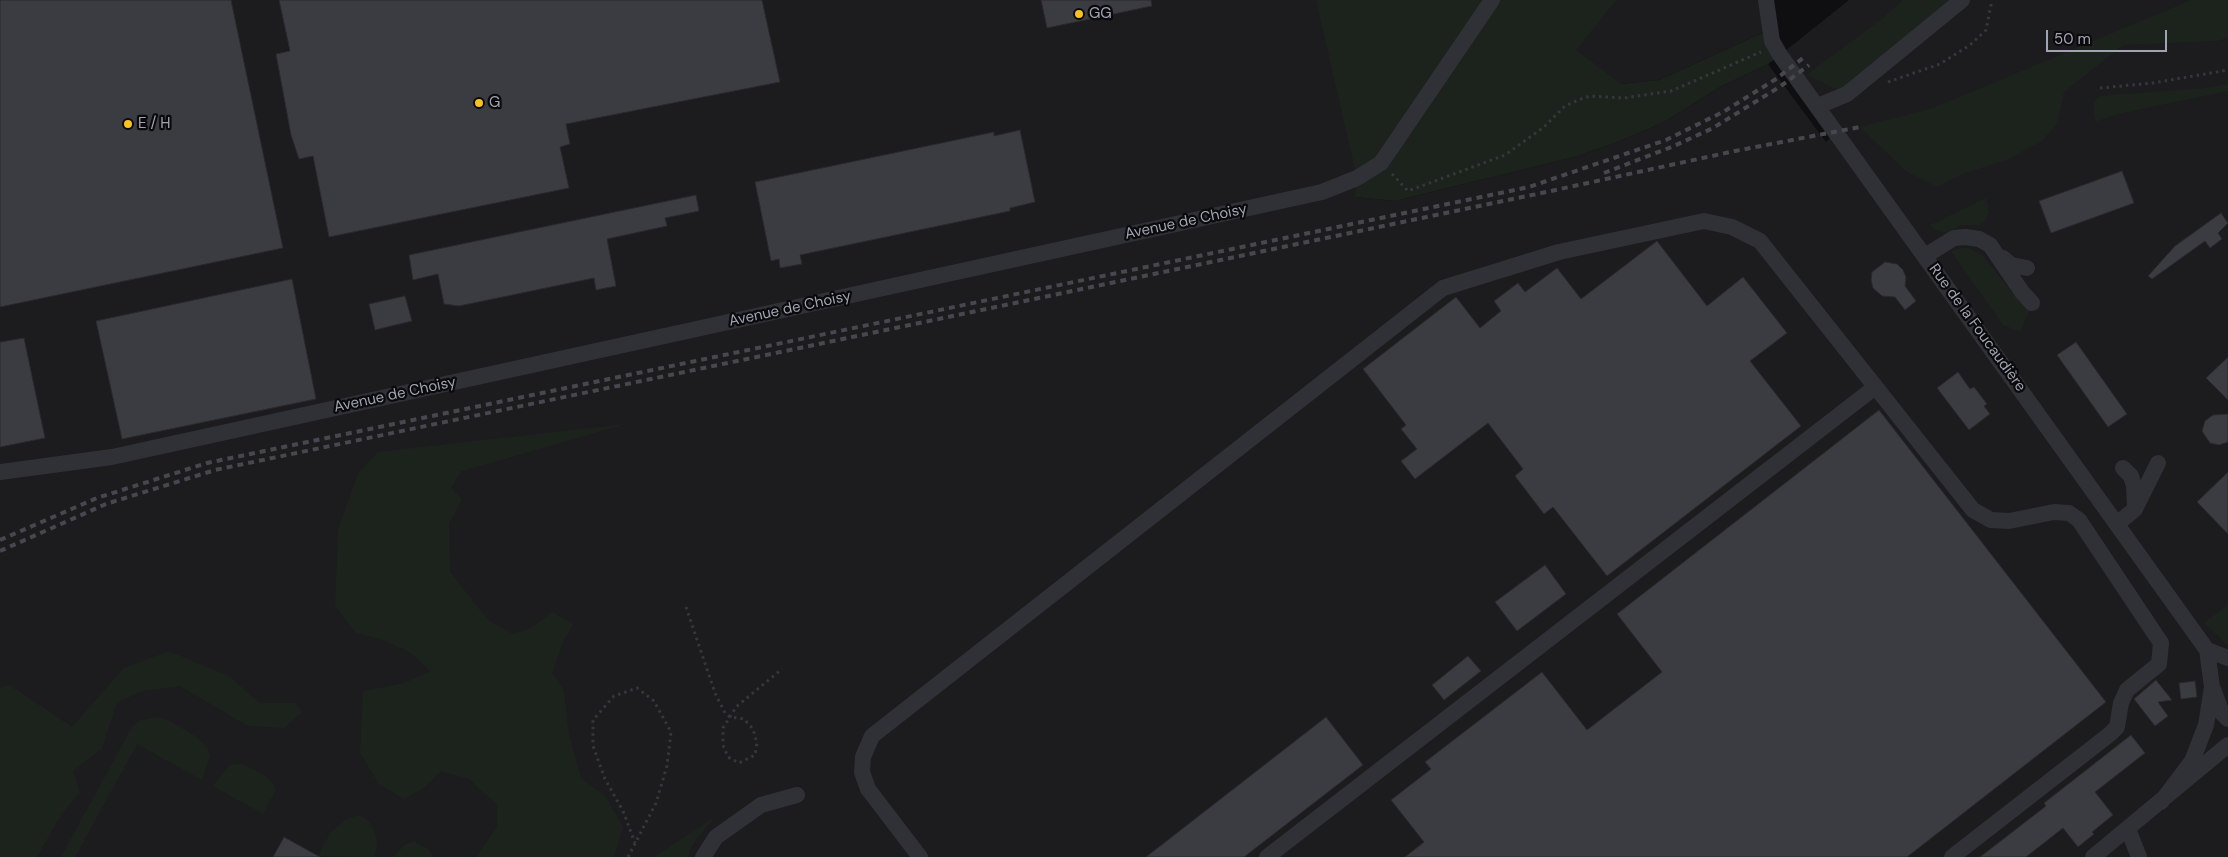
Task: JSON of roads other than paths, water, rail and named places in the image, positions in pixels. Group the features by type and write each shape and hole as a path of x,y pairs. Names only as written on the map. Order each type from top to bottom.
{"street":[{"name":"Avenue de Choisy","path":"0,472 112,457 1322,192 1357,178 1381,163 1492,0"},
{"name":"Rue de la Foucaudière","path":"1766,0 1769,30 1775,47 2207,650 2212,687 2222,713 2228,719"},
{"path":"1818,106 1847,94 1962,0"},
{"path":"920,857 868,789 862,772 862,757 872,736 1443,288 1569,250 1704,221 1732,227 1760,240 1874,388 1973,510 1991,520 2009,521 2054,512 2069,513 2079,520 2161,643 2159,664 2127,690 2121,703 2116,728 1952,857"},
{"path":"1925,256 1954,238 1972,238 1990,245 2011,265 2027,268"},
{"path":"1990,245 2022,292 2032,303"},
{"path":"1267,857 1874,388"},
{"path":"2118,524 2135,509 2158,463"},
{"path":"2123,468 2131,476 2134,486 2135,509"},
{"path":"2207,650 2228,658"},
{"name":"Rue de la Foucaudière","path":"2161,802 2192,761 2206,725 2212,687"},
{"path":"2092,857 2228,745"},
{"path":"704,857 716,837 761,805 797,796"},
{"path":"2128,829 2139,857"}],"railway":[{"path":"0,540 97,498 207,463 1529,187 1666,140 1723,112 1776,79 1803,58"},
{"path":"1604,173 1674,146 1713,128 1781,86 1809,65"},
{"path":"0,551 106,504 215,470 1735,151 1860,127"}],"place":[{"name":"GG","path":"1079,14"},
{"name":"G","path":"479,103"},
{"name":"E / H","path":"128,124"}]}
